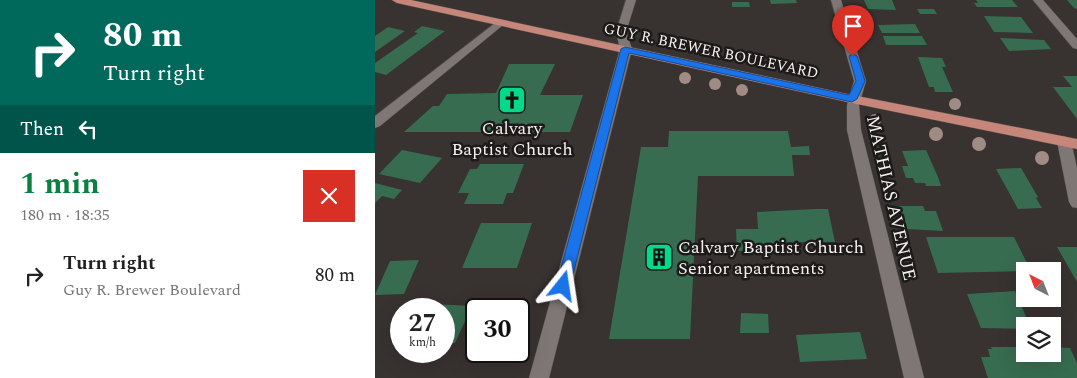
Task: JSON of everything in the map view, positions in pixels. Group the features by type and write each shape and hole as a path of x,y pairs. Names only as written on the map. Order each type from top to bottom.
{"main road":[{"name":"GUY R. BREWER BOULEVARD","path":"397,0 852,99 1071,143"}],"street":[{"path":"539,378 625,49 621,32 631,0"},
{"name":"MATHIAS AVENUE","path":"836,0 860,81 852,99 854,130 914,378"},
{"path":"1037,0 1077,46"},
{"path":"375,123 499,22"},
{"path":"1071,143 1077,202"}],"building":[{"path":"770,0 796,0 797,3 771,4"},
{"path":"864,0 892,0 896,10 868,9"},
{"path":"976,0 1012,0 1018,7 977,7 974,3 978,3"},
{"path":"1067,0 1077,0 1077,9 1074,8"},
{"path":"732,2 749,2 750,7 732,7"},
{"path":"917,9 934,9 937,14 920,14"},
{"path":"984,16 1021,17 1033,33 994,32"},
{"path":"915,24 920,33 882,33 878,25"},
{"path":"422,26 445,31 386,75 375,72 375,63 418,33 414,32"},
{"path":"388,27 405,31 375,52 375,36"},
{"path":"883,36 922,36 927,45 886,45"},
{"path":"1000,38 1044,40 1051,49 1009,51"},
{"path":"918,57 942,58 946,67 942,67 953,92 935,92 934,87 929,87"},
{"name":"Calvary Baptist Church","path":"509,64 555,64 540,95 583,95 570,132 509,132 502,137 489,134 490,132 404,132 433,106 439,106 447,94 496,93"},
{"path":"1063,76 1077,76 1077,119 1053,87 1072,87"},
{"name":"Calvary Baptist Church Senior apartments","path":"669,131 788,131 791,147 809,146 810,155 792,155 794,176 698,176 690,339 609,339 641,147 668,147"},
{"path":"402,150 442,158 420,183 379,174"},
{"path":"926,150 941,186 926,186 925,183 915,183 913,178 906,178 902,166 908,166 902,151"},
{"path":"480,164 524,164 513,193 507,193 503,204 464,204 469,193 458,193 470,169 477,169"},
{"path":"1021,168 1038,197 1036,198 1042,208 1018,209 996,169"},
{"path":"375,183 402,190 394,199 382,196 375,203"},
{"path":"899,206 923,206 925,211 936,211 943,231 907,229"},
{"path":"828,209 835,242 776,242 777,250 737,251 736,229 758,229 757,212"},
{"path":"481,223 532,223 517,268 462,268"},
{"path":"926,237 1014,237 1026,262 1016,262 1016,271 938,273"},
{"path":"1057,247 1077,247 1077,282"},
{"path":"419,260 404,294 375,295 390,261"},
{"path":"1015,291 1016,308 1022,308 1026,317 1016,317 1016,329 981,328 967,294"},
{"path":"455,305 465,306 465,321 455,343"},
{"path":"741,313 768,314 769,333 740,333"},
{"path":"860,332 867,359 800,362 796,335"},
{"path":"991,347 1016,347 1016,362 1061,362 1061,347 1070,348 1077,363 1077,378 988,378 981,357 990,357 988,349 992,349"}],"place":[{"name":"Calvary Baptist Church","path":"512,100"},
{"name":"Calvary Baptist Church Senior apartments","path":"659,257"}],"route":[{"path":"563,286 625,49 852,99 860,81 853,56"}]}
